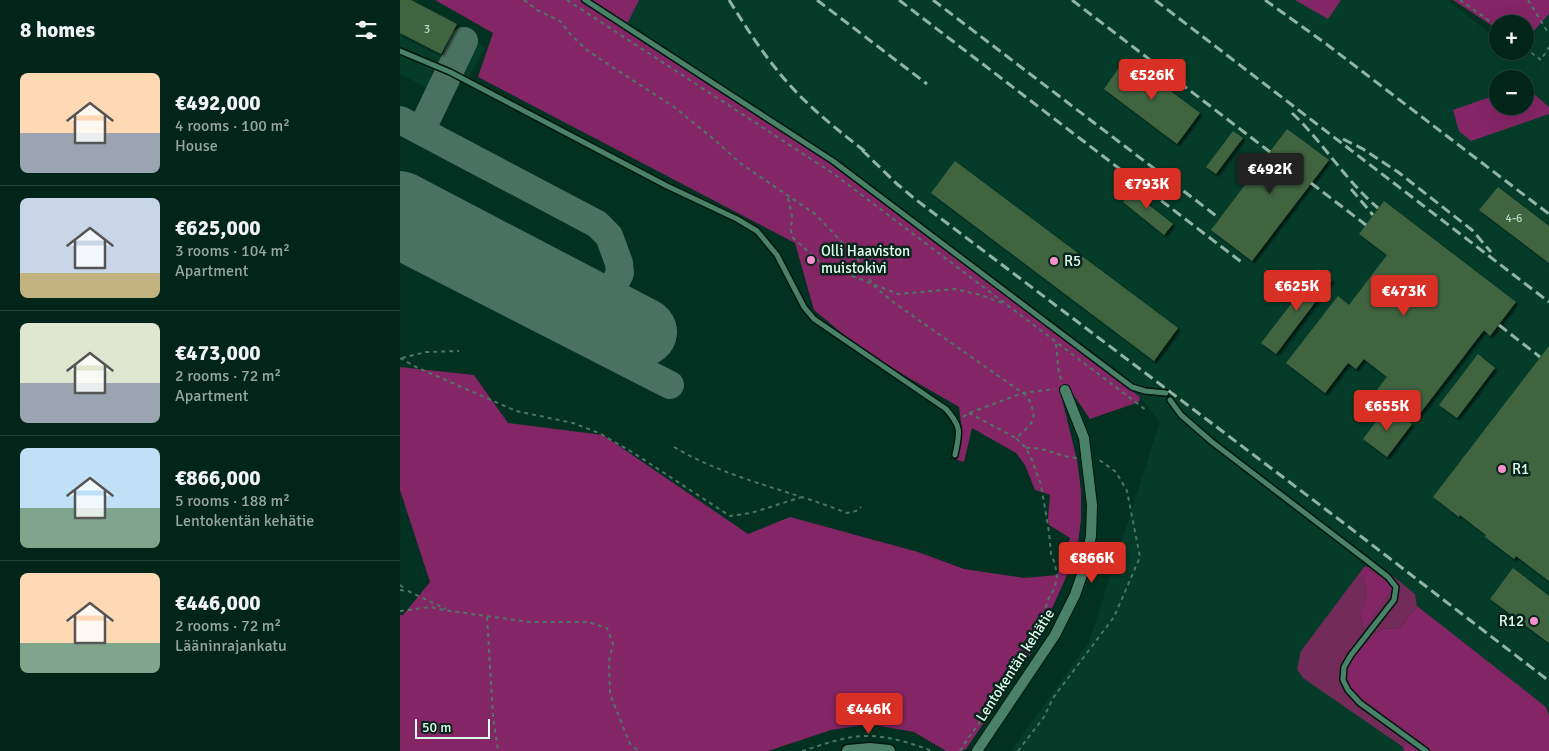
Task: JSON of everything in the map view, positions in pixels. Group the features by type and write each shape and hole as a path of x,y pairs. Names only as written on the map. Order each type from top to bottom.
{"street":[{"name":"Lentokentän kehätie","path":"977,751 1056,635 1076,595 1085,566 1091,536 1092,505 1084,438 1065,390"},
{"path":"848,751 870,749 889,751"}],"lane":[{"path":"585,0 833,161 1132,388 1166,393"},
{"path":"400,51 450,72 757,231 776,255 804,307 814,319 946,409 956,421 959,435 955,454"},
{"path":"1170,400 1181,415 1212,442 1364,559 1388,578 1396,587 1394,600 1344,667 1343,680 1348,690 1360,703 1426,751"}],"path":[{"path":"524,0 537,10 560,21 570,35 588,51 674,107 740,163 814,214 858,259 873,285 893,302 1027,396 1035,410 1032,424 1016,438"},
{"path":"567,0 834,174 1146,410"},
{"path":"1460,0 1489,21"},
{"path":"1528,0 1549,34"},
{"path":"1534,55 1541,60 1549,47"},
{"path":"785,194 788,196 792,216 792,238 822,264 898,294 955,289 981,295 1006,305"},
{"path":"956,421 970,413 1023,393 1056,389 1065,390 1059,374 1056,342"},
{"path":"400,358 426,352 459,351"},
{"path":"400,358 416,367 516,411 573,423 599,433 632,452 730,516 751,514 802,497"},
{"path":"960,751 1016,672 1032,634 1041,623 1057,577 1056,564 1050,554 1049,532 1041,485 1026,448 1016,438 970,413"},
{"path":"674,447 691,457 728,473 847,512 856,511 861,506"},
{"path":"1018,751 1044,717 1053,698 1114,617 1140,557 1127,491 1116,472 1086,455 1069,458 1042,449 1026,448"},
{"path":"400,585 408,591 450,611"},
{"path":"400,590 408,591"},
{"path":"400,611 430,607 530,622 588,622 606,628 612,644 609,661 610,694 630,744 639,751"},
{"path":"488,616 493,716 498,751"}],"shaded area":[{"path":"435,0 639,0 624,30 827,161 1140,397 1139,402 1090,419 1068,387 1059,387 1077,460 1081,490 1081,520 1078,543 1071,566 1033,651 966,749 962,751 946,751 914,732 869,724 831,730 768,751 400,751 400,615 403,615 430,582 400,490 400,367 474,375 508,423 603,435 748,534 790,517 918,552 964,569 1025,578 1057,575 1070,538 1049,525 1050,495 1035,490 1025,465 1016,453 972,428 964,462 957,460 962,430 959,407 866,353 814,310 795,243 478,77 493,33"},
{"path":"579,0 1447,0 1489,33 1489,60 1534,60 1534,31 1549,14 1549,751 1011,751 1089,642 1160,422 1140,397 827,161"},
{"path":"1295,0 1341,0 1328,19"},
{"path":"1453,0 1549,0 1549,14 1534,31 1534,15 1489,15 1489,24"},
{"path":"457,24 485,48 468,78 452,80 444,97 400,74 400,32 441,54"},
{"path":"1534,94 1549,107 1549,114 1471,141 1459,131 1453,110 1489,97 1489,115 1534,115"},
{"path":"1365,566 1389,573 1415,594 1417,606 1400,628 1382,629 1351,702 1406,741 1403,747 1303,678 1297,669 1301,651 1361,571 1367,593 1360,615 1364,629 1392,587"},
{"path":"1365,566 1393,587 1364,629 1360,615 1367,593 1361,571"},
{"path":"1417,606 1546,707 1549,715 1549,751 1404,751 1403,747 1406,741 1351,702 1346,679 1349,665 1362,647 1382,629 1400,628"}],"building":[{"path":"400,0 411,0 457,24 441,54 400,33"},
{"path":"1126,58 1200,113 1177,144 1104,89"},
{"path":"1287,129 1329,160 1252,261 1211,230"},
{"path":"1233,131 1243,138 1216,174 1206,167"},
{"name":"R5","path":"955,161 1178,328 1154,361 931,193"},
{"path":"1137,185 1151,196 1146,203 1173,224 1164,235 1123,202"},
{"path":"1498,187 1549,226 1549,263 1479,210"},
{"path":"1384,201 1516,302 1490,336 1484,330 1415,420 1376,391 1387,377 1364,359 1356,369 1348,363 1325,393 1286,363 1338,296 1349,305 1387,255 1359,234"},
{"path":"1318,269 1332,280 1276,354 1261,343"},
{"name":"R1","path":"1549,346 1549,581 1516,556 1514,559 1460,515 1459,517 1433,497"},
{"path":"1478,354 1495,368 1457,418 1439,405"},
{"path":"1388,406 1412,424 1387,457 1363,439"},
{"name":"R12","path":"1513,568 1549,596 1549,643 1490,599"}],"taxiway":[{"path":"421,131 464,41"},
{"path":"400,120 597,224 609,236 619,263 620,273 601,310"},
{"path":"400,247 670,385"}],"runway":[{"path":"400,205 643,332"}],"railway":[{"path":"729,0 770,62 787,82 819,114 867,153"},
{"path":"817,0 927,84"},
{"path":"899,0 1244,264"},
{"path":"933,0 1219,218"},
{"path":"1072,0 1270,152"},
{"path":"1155,0 1549,302"},
{"path":"1265,0 1325,43 1549,214"},
{"path":"1292,113 1355,185 1378,208"},
{"path":"1343,139 1363,149 1398,172 1472,230 1491,252"},
{"path":"862,150 915,199 1345,524 1549,681"},
{"path":"1311,183 1366,225"},
{"path":"1351,189 1373,215"},
{"path":"1499,325 1540,357"}],"place":[{"name":"Olli Haaviston muistokivi","path":"811,260"},
{"name":"R5","path":"1054,261"},
{"name":"R1","path":"1502,469"},
{"name":"R12","path":"1534,621"}]}
